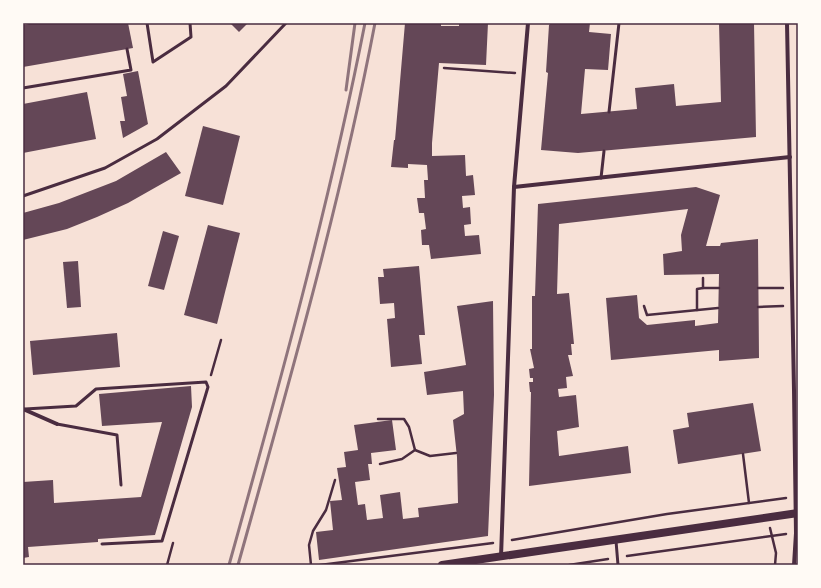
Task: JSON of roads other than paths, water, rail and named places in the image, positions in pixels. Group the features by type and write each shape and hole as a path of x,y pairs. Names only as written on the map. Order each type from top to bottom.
{"main road":[{"path":"442,565 797,513"}],"street":[{"path":"501,557 514,187 528,23"},
{"path":"787,23 793,306 795,497 797,513 794,565"},
{"path":"514,187 790,157"},
{"path":"23,409 56,424"}],"lane":[{"path":"147,23 152,62 191,37 190,23"},
{"path":"23,196 105,168 157,140 226,86 286,23"},
{"path":"609,112 618,23"},
{"path":"23,88 131,70 127,49"},
{"path":"601,178 604,151"},
{"path":"23,409 76,406 96,389 206,382 208,387 162,541 102,544"},
{"path":"56,424 117,435 121,484"},
{"path":"616,539 618,565"}],"railway":[{"path":"346,90 355,23"},
{"path":"229,565 302,296 336,160 365,23"},
{"path":"238,565 312,296 346,160 375,23"}]}
